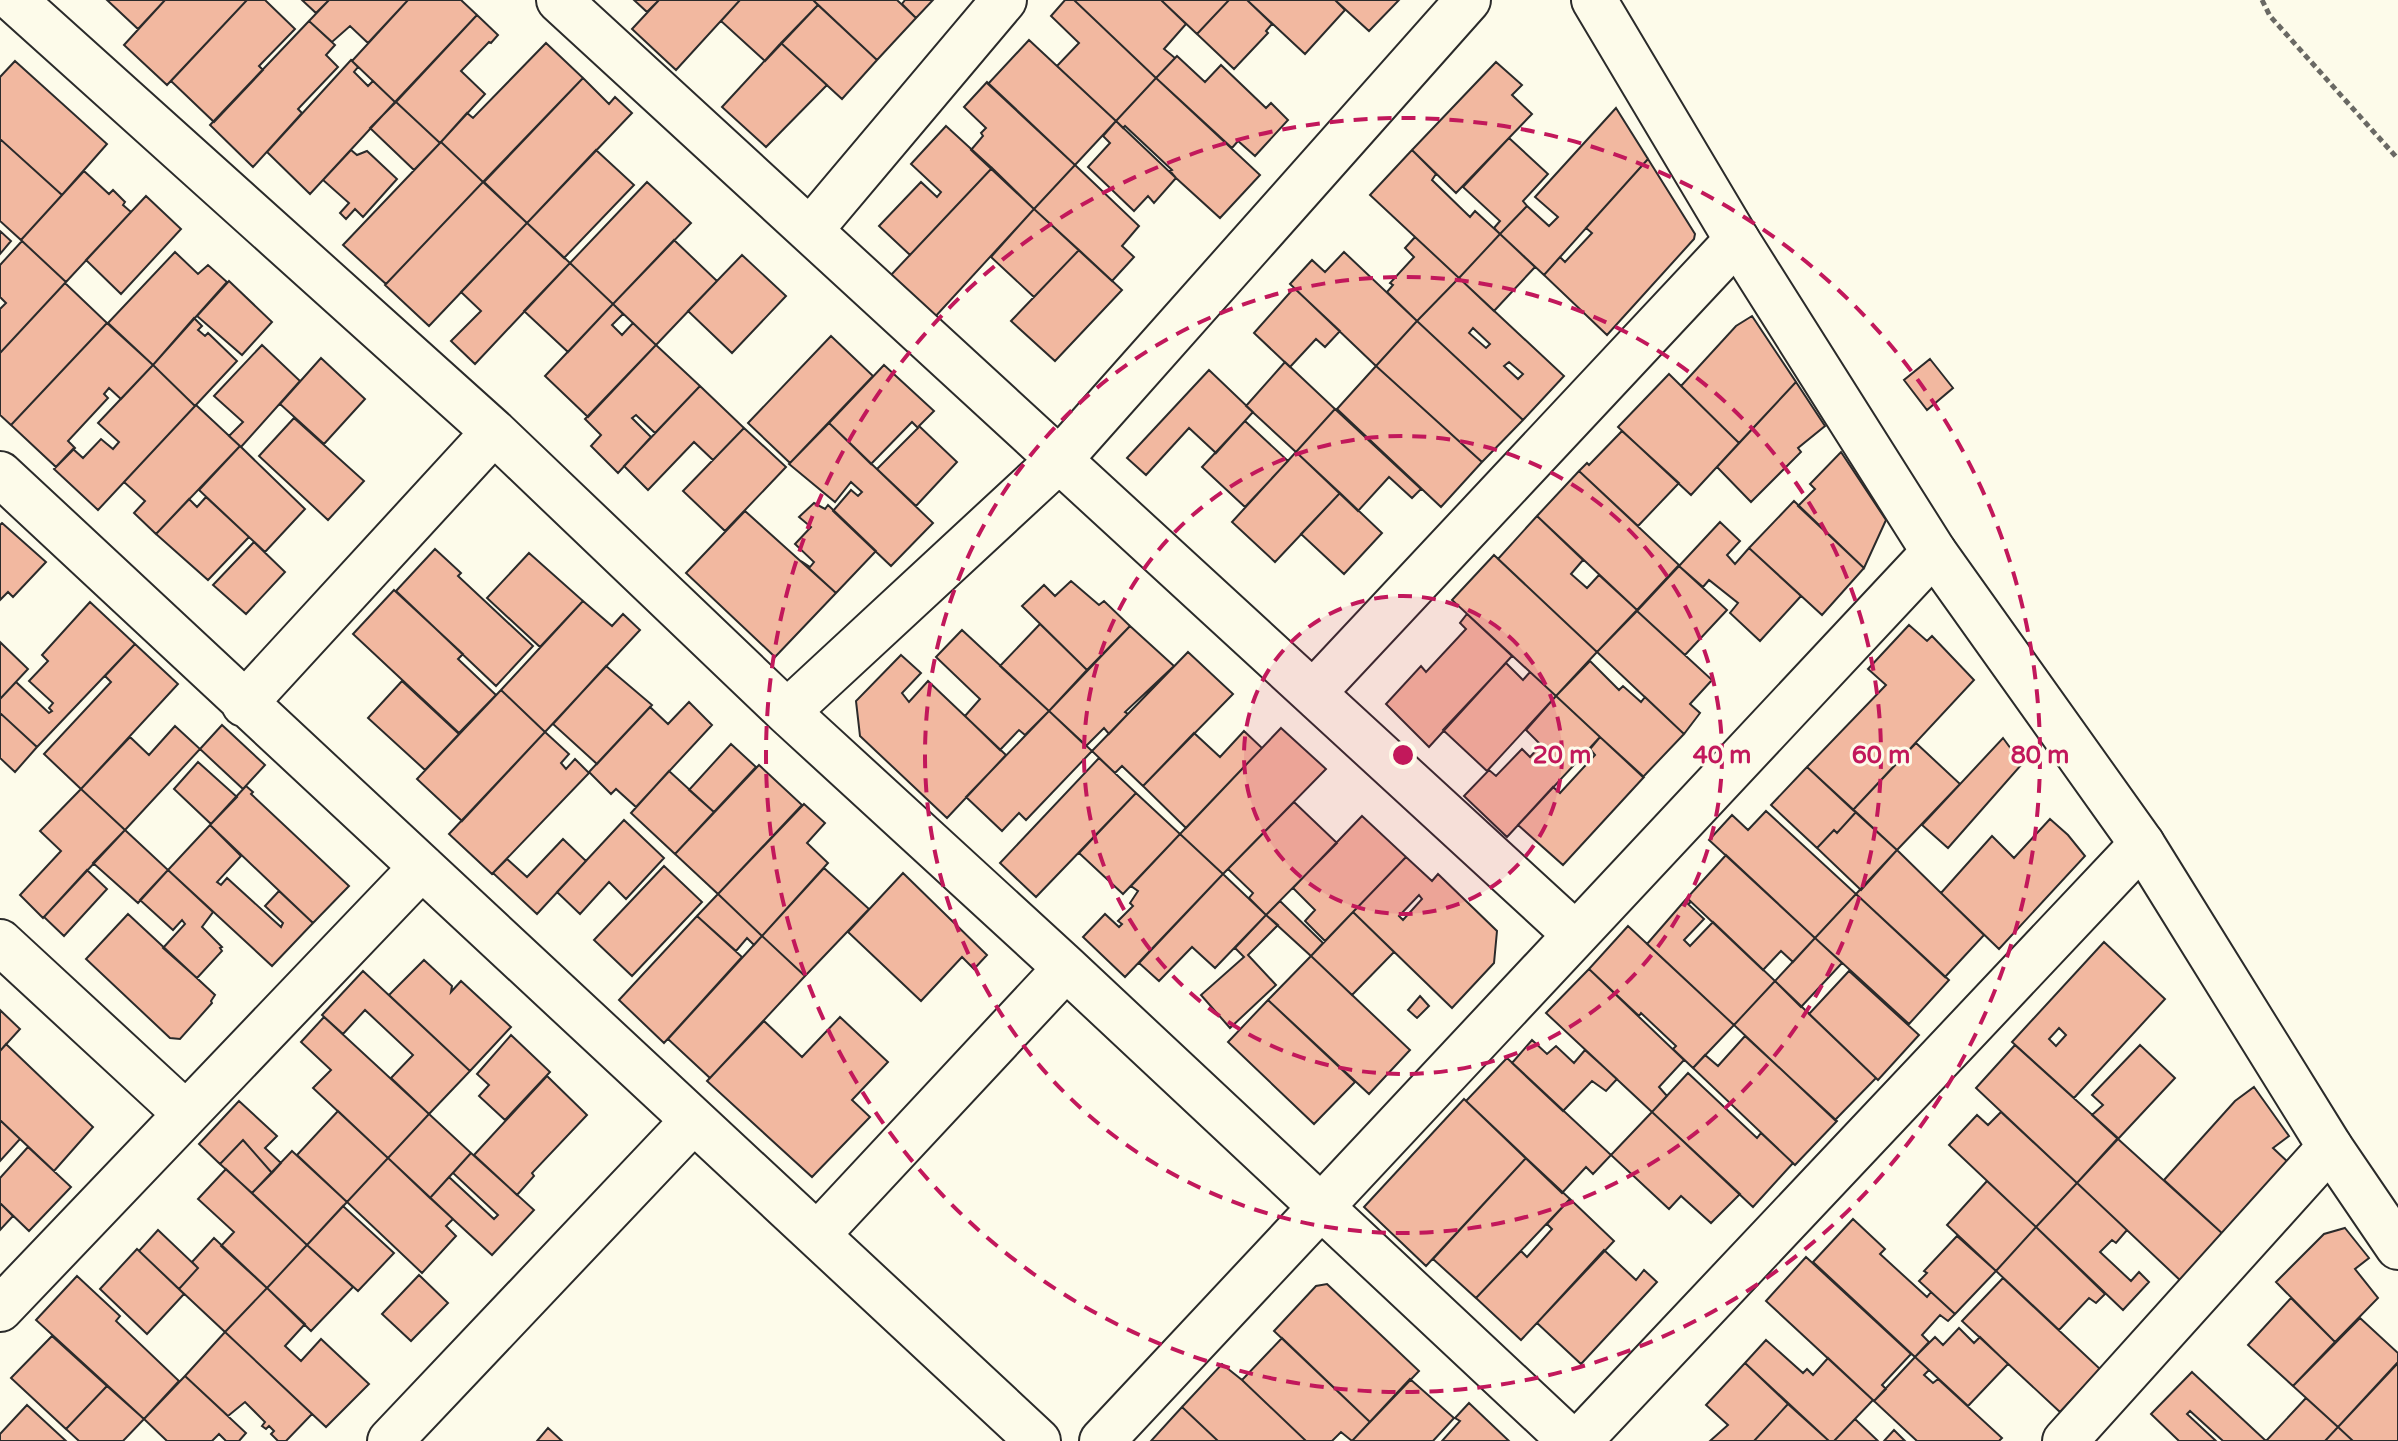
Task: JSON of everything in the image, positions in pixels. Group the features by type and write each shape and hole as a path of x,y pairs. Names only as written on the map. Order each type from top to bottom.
{"street":[{"path":"14,0 494,432 787,712 1066,968 1571,1441"},
{"path":"559,0 1575,934"},
{"path":"811,229 1004,0"},
{"path":"787,712 1060,459 1468,0"},
{"path":"1594,0 1737,240 1934,552 2142,844 2330,1147 2398,1247"},
{"path":"1313,693 1737,240"},
{"path":"244,704 494,432"},
{"path":"0,474 1038,1441"},
{"path":"1102,1441 1934,552"},
{"path":"1579,1441 2142,844"},
{"path":"0,1309 422,867"},
{"path":"0,942 185,1113"},
{"path":"817,1235 1066,968"},
{"path":"390,1441 693,1121"},
{"path":"2065,1441 2330,1147"}],"path":[{"path":"2262,0 2270,16 2398,159"}],"building":[{"path":"107,0 165,0 138,29"},
{"path":"165,0 247,0 167,85 124,45"},
{"path":"247,0 265,0 295,29 259,66 263,70 214,122 171,81"},
{"path":"302,0 329,0 316,13"},
{"path":"329,0 408,0 368,43 350,26 332,42 309,21"},
{"path":"408,0 461,0 477,15 395,102 352,61"},
{"path":"634,0 659,0 647,12"},
{"path":"659,0 740,0 676,70 632,29"},
{"path":"740,0 813,0 818,5 765,61 721,21"},
{"path":"813,0 897,0 916,18 877,60"},
{"path":"905,0 933,0 916,18 902,4"},
{"path":"1065,0 1074,0 1156,78 1116,121 1057,66 1079,43 1051,16"},
{"path":"1074,0 1161,0 1186,24 1164,49 1175,58 1156,78"},
{"path":"1161,0 1229,0 1197,34"},
{"path":"1229,0 1247,0 1272,24 1266,31 1268,33 1234,69 1197,34"},
{"path":"1247,0 1335,0 1345,10 1305,54"},
{"path":"1335,0 1399,0 1369,31"},
{"path":"818,5 877,60 842,99 781,43"},
{"path":"477,15 498,35 461,71 485,94 440,143 396,102"},
{"path":"309,21 335,45 326,55 338,67 298,109 302,113 253,167 210,125"},
{"path":"1029,40 1116,121 1075,165 988,84"},
{"path":"546,43 583,78 483,182 441,142 467,113 473,118"},
{"path":"781,43 827,85 766,147 722,107"},
{"path":"1177,56 1205,82 1221,65 1266,108 1271,103 1288,120 1255,156 1238,141 1232,148 1156,78"},
{"path":"351,60 358,67 354,72 368,86 373,81 395,102 310,194 267,152"},
{"path":"15,61 107,144 62,195 0,139 0,77"},
{"path":"1496,62 1522,85 1512,95 1532,114 1456,193 1412,150"},
{"path":"583,78 609,104 615,97 632,113 527,223 484,182"},
{"path":"1156,78 1260,175 1220,218 1125,126 1123,128 1116,121"},
{"path":"987,82 1075,165 1034,209 971,150 986,128 964,107"},
{"path":"396,102 440,143 414,170 370,128"},
{"path":"1616,108 1648,159 1544,275 1500,234 1527,206 1549,226 1558,217 1535,197"},
{"path":"1116,121 1176,178 1154,203 1148,196 1134,211 1088,167 1110,143 1103,136"},
{"path":"946,126 992,168 910,255 879,226 921,182 937,197 941,192 911,164"},
{"path":"1509,138 1548,174 1523,201 1527,206 1500,234 1494,228 1500,221 1463,187"},
{"path":"0,139 62,195 21,240 0,221"},
{"path":"441,142 483,182 386,284 343,245"},
{"path":"351,150 357,155 367,151 397,179 363,217 355,209 346,219 340,213 349,203 323,180"},
{"path":"596,150 634,185 564,258 527,223"},
{"path":"1412,150 1436,174 1432,180 1470,217 1475,211 1500,234 1459,278 1370,195"},
{"path":"1648,159 1695,234 1694,239 1607,335 1544,275 1560,257 1565,262 1592,233 1586,228"},
{"path":"1075,165 1139,226 1122,246 1134,257 1112,281 1034,209"},
{"path":"992,168 1034,209 934,318 891,275"},
{"path":"84,171 109,194 113,190 131,212 66,282 21,240"},
{"path":"483,182 527,223 429,326 385,285"},
{"path":"647,182 691,223 613,304 570,263"},
{"path":"146,196 181,229 121,294 86,260"},
{"path":"1034,209 1079,250 1034,297 991,257"},
{"path":"527,223 570,263 475,364 451,341 481,311 461,292"},
{"path":"0,231 11,241 0,254"},
{"path":"1500,234 1535,267 1494,311 1459,278"},
{"path":"1415,237 1459,278 1417,321 1387,292 1393,285 1390,283 1414,257 1405,248"},
{"path":"674,240 717,281 656,345 613,304"},
{"path":"22,241 66,282 0,353 0,309 6,303 0,297 0,265"},
{"path":"1079,250 1122,290 1055,361 1011,321"},
{"path":"175,252 198,274 208,265 227,282 153,365 108,323"},
{"path":"1344,252 1417,321 1376,366 1290,284 1312,260 1325,272"},
{"path":"742,255 786,296 732,353 688,311"},
{"path":"570,263 613,304 568,352 524,311"},
{"path":"1459,278 1564,376 1523,420 1417,321","holes":["1473,328 1490,344 1486,348 1469,333","1509,362 1523,374 1518,379 1504,366"]},
{"path":"229,281 272,322 242,355 197,316"},
{"path":"65,283 107,323 11,425 0,415 0,353"},
{"path":"1294,288 1340,331 1325,347 1316,339 1290,367 1254,333"},
{"path":"613,304 623,314 612,325 622,335 633,323 656,345 588,417 545,376"},
{"path":"1752,316 1796,382 1739,443 1681,386 1736,326"},
{"path":"194,318 202,326 198,330 205,336 208,333 237,361 195,406 153,365"},
{"path":"1417,321 1523,420 1482,462 1376,366"},
{"path":"107,323 153,365 121,399 109,388 104,394 108,398 68,441 75,448 56,467 11,425"},
{"path":"831,336 873,376 790,463 748,423"},
{"path":"262,345 300,381 241,447 229,436 243,422 214,396"},
{"path":"656,345 700,386 655,433 636,415 632,418 651,437 618,473 591,446 601,435 585,419"},
{"path":"321,358 365,399 324,444 280,404"},
{"path":"1930,359 1953,388 1927,410 1904,380"},
{"path":"1285,362 1335,409 1296,452 1246,406"},
{"path":"153,365 195,406 98,510 54,469 73,449 83,458 101,439 113,449 119,442 98,423"},
{"path":"884,365 934,411 919,426 957,462 916,506 877,469 918,428 912,422 871,464 829,423"},
{"path":"1376,366 1482,462 1441,507 1337,409"},
{"path":"1209,370 1253,412 1216,453 1189,428 1146,475 1127,458"},
{"path":"1669,374 1739,443 1691,495 1618,427"},
{"path":"1796,382 1825,426 1798,448 1801,452 1751,502 1717,467"},
{"path":"700,386 744,428 713,460 694,442 648,490 624,466"},
{"path":"196,405 240,446 156,534 134,513 145,501 124,482"},
{"path":"1335,409 1421,489 1412,498 1389,477 1358,511 1296,452"},
{"path":"294,418 364,481 328,520 259,456"},
{"path":"1245,421 1288,461 1245,507 1202,467"},
{"path":"829,423 933,523 891,566 833,511 851,490 858,496 862,492 851,482 835,502 789,464"},
{"path":"744,428 786,467 725,531 683,491"},
{"path":"1622,431 1679,483 1638,526 1579,471 1587,463 1589,465"},
{"path":"240,446 305,509 265,552 199,490"},
{"path":"1296,452 1340,493 1275,562 1232,522"},
{"path":"1841,452 1886,520 1864,568 1798,506 1815,489 1810,484"},
{"path":"1579,471 1679,565 1637,610 1537,516"},
{"path":"1340,493 1382,533 1344,574 1301,534"},
{"path":"206,497 249,537 208,580 156,534 189,499 197,507"},
{"path":"1794,501 1864,568 1822,615 1749,548"},
{"path":"814,503 825,509 828,505 876,551 836,593 801,561 810,567 814,562 795,544 811,527 799,517"},
{"path":"745,511 836,593 775,657 686,573"},
{"path":"1537,516 1583,560 1571,574 1587,588 1599,575 1637,610 1597,652 1498,559"},
{"path":"1720,522 1740,541 1727,555 1735,564 1749,548 1801,596 1760,641 1730,613 1738,603 1709,580 1703,587 1679,566"},
{"path":"2,523 46,562 13,597 8,592 0,600 0,525"},
{"path":"254,542 285,572 246,614 213,585"},
{"path":"435,549 461,573 458,576 533,646 496,686 396,591"},
{"path":"529,553 583,601 540,647 487,598"},
{"path":"1494,555 1597,652 1556,696 1452,600"},
{"path":"1679,566 1727,610 1685,655 1637,611"},
{"path":"1071,581 1099,605 1104,601 1130,626 1087,670 1022,606 1044,585 1055,596"},
{"path":"394,590 463,654 458,659 496,695 459,733 353,634"},
{"path":"583,601 612,626 623,614 640,630 545,732 501,690"},
{"path":"90,602 135,644 37,747 0,713 0,699 16,682 49,713 52,711 49,708 53,703 29,681 48,661 42,655"},
{"path":"1637,611 1712,680 1690,704 1700,713 1684,734 1597,652"},
{"path":"1467,614 1512,656 1429,747 1386,704 1421,666 1426,672 1466,629 1460,623"},
{"path":"1040,624 1087,670 1049,711 1000,666"},
{"path":"1909,625 1927,641 1932,636 1974,680 1853,810 1807,767 1886,685 1868,669"},
{"path":"1130,626 1174,666 1125,712 1128,714 1109,734 1104,728 1086,746 1049,711"},
{"path":"962,630 1049,711 1025,735 1019,730 1000,750 965,716 980,699 936,657"},
{"path":"0,642 28,669 0,699"},
{"path":"135,644 178,684 81,789 44,754 111,682 105,676"},
{"path":"1188,652 1233,694 1143,786 1122,766 1115,773 1092,751"},
{"path":"901,655 921,673 902,693 909,702 928,681 1006,755 947,818 860,736 856,701"},
{"path":"1590,661 1619,690 1623,686 1641,702 1645,697 1684,734 1643,777 1556,696"},
{"path":"1506,663 1523,680 1530,672 1556,696 1487,771 1443,730"},
{"path":"606,666 652,705 597,764 553,724"},
{"path":"402,681 459,734 425,770 368,718"},
{"path":"501,690 545,732 462,821 417,779"},
{"path":"1556,696 1600,737 1507,837 1464,796 1489,770 1496,776 1522,749 1530,757 1541,745 1526,730"},
{"path":"689,702 712,725 636,807 616,789 611,794 589,772 650,707 668,724"},
{"path":"1049,711 1092,751 1026,820 1019,813 1002,831 966,797"},
{"path":"0,713 37,747 15,772 0,758"},
{"path":"222,725 265,765 243,789 200,749"},
{"path":"175,726 200,749 125,830 81,789 130,737 149,755"},
{"path":"1281,728 1326,769 1223,874 1180,834"},
{"path":"1244,731 1262,748 1186,828 1143,786 1194,733 1220,757"},
{"path":"545,732 569,754 561,763 566,769 575,759 589,773 492,874 449,834"},
{"path":"1600,737 1644,777 1563,865 1518,825 1553,787 1560,793 1595,755 1590,749"},
{"path":"2003,738 2022,764 1948,848 1922,825"},
{"path":"1916,743 1960,784 1897,850 1853,810"},
{"path":"731,744 756,767 714,812 689,790"},
{"path":"1099,758 1136,793 1036,897 1000,863"},
{"path":"198,762 237,797 211,824 174,789"},
{"path":"759,765 802,805 718,894 675,854"},
{"path":"1807,767 1856,812 1837,833 1834,830 1817,848 1771,805"},
{"path":"669,771 714,812 675,854 631,813"},
{"path":"246,786 349,886 313,923 210,825"},
{"path":"81,789 125,830 43,918 20,895 61,851 40,831"},
{"path":"1136,793 1180,834 1123,894 1079,853"},
{"path":"1294,802 1337,843 1266,915 1249,898 1253,893 1228,869"},
{"path":"804,804 825,823 807,843 828,863 762,936 718,894"},
{"path":"1766,811 1856,894 1815,938 1709,840 1732,815 1748,830"},
{"path":"1856,812 1897,850 1861,890 1817,848 1834,830 1837,833"},
{"path":"1362,816 1406,857 1325,941 1305,921 1315,910 1293,888"},
{"path":"2050,819 2085,856 1999,949 1941,893 1992,836 2014,858"},
{"path":"624,820 664,858 626,899 609,882 580,914 557,892"},
{"path":"210,825 241,856 217,882 221,885 227,878 281,927 283,923 265,906 279,891 313,923 272,966 168,870"},
{"path":"125,830 168,870 138,903 93,863"},
{"path":"1180,834 1223,874 1125,977 1083,937 1105,914 1119,927 1122,924 1118,921 1133,906 1130,903 1138,891 1131,886"},
{"path":"563,839 586,861 537,914 493,873 507,859 527,877"},
{"path":"1897,850 1984,935 1945,977 1856,894"},
{"path":"1726,855 1815,938 1793,962 1781,951 1763,970 1687,898"},
{"path":"1406,857 1432,881 1438,874 1497,931 1494,963 1452,1008 1353,912","holes":["1419,895 1422,899 1403,920 1399,916"]},
{"path":"664,866 702,902 632,976 594,940"},
{"path":"824,868 869,909 805,976 762,936"},
{"path":"87,870 107,889 64,936 44,917"},
{"path":"168,870 213,912 202,927 222,947 222,951 197,978 163,948 185,924 182,920 173,930 140,900"},
{"path":"903,873 987,955 974,969 962,957 921,1001 848,932"},
{"path":"1223,874 1266,915 1215,968 1192,947 1159,981 1139,963"},
{"path":"718,894 762,936 754,945 747,938 736,951 697,916"},
{"path":"1856,894 1949,980 1909,1024 1815,938"},
{"path":"1687,898 1691,902 1688,904 1704,919 1684,940 1690,946 1713,922 1775,981 1734,1025 1647,944"},
{"path":"1280,901 1323,943 1311,956 1266,915"},
{"path":"1353,912 1394,952 1352,995 1311,956"},
{"path":"128,914 215,995 212,1003 180,1039 170,1038 86,959"},
{"path":"1266,915 1278,925 1248,955 1276,985 1230,1028 1201,995 1244,957 1235,948"},
{"path":"697,916 742,957 664,1043 619,1000"},
{"path":"1628,926 1734,1025 1693,1068 1673,1049 1676,1046 1589,969"},
{"path":"762,936 805,976 710,1078 668,1039"},
{"path":"1815,938 1842,963 1801,1007 1775,981"},
{"path":"2104,942 2165,999 2074,1098 2012,1042","holes":["2059,1028 2066,1035 2056,1046 2049,1039"]},
{"path":"1311,956 1410,1050 1369,1094 1268,1000"},
{"path":"424,960 452,986 451,992 461,981 511,1027 470,1071 389,995"},
{"path":"1589,969 1684,1060 1659,1087 1667,1096 1652,1112 1546,1013"},
{"path":"363,971 470,1071 429,1114 391,1078 413,1055 365,1010 343,1034 322,1015"},
{"path":"1849,971 1919,1035 1878,1080 1809,1014"},
{"path":"1775,981 1876,1078 1835,1120 1734,1025"},
{"path":"1420,996 1429,1006 1417,1018 1408,1010"},
{"path":"1268,1000 1355,1082 1314,1124 1228,1042"},
{"path":"0,1010 20,1029 0,1051"},
{"path":"324,1017 429,1114 388,1158 313,1088 331,1070 301,1042"},
{"path":"840,1017 888,1062 852,1100 870,1117 812,1177 707,1081 764,1021 802,1057"},
{"path":"511,1035 550,1072 505,1120 479,1096 489,1085 477,1074"},
{"path":"1745,1036 1837,1121 1795,1165 1693,1068 1705,1055 1718,1066"},
{"path":"1532,1040 1547,1054 1556,1046 1574,1063 1585,1050 1617,1079 1606,1091 1592,1081 1563,1111 1512,1063"},
{"path":"6,1044 93,1127 54,1171 0,1120 0,1051"},
{"path":"2015,1045 2118,1138 2077,1183 1976,1088"},
{"path":"2140,1045 2175,1078 2118,1139 2092,1115 2103,1105 2092,1095"},
{"path":"1507,1058 1611,1155 1593,1174 1586,1167 1562,1193 1466,1101"},
{"path":"1688,1073 1757,1138 1761,1133 1793,1163 1753,1207 1652,1112"},
{"path":"547,1076 587,1115 532,1173 534,1176 517,1195 474,1155"},
{"path":"2254,1087 2289,1136 2273,1148 2289,1163 2224,1235 2164,1180 2235,1101"},
{"path":"1464,1099 1526,1158 1426,1266 1364,1207"},
{"path":"239,1101 277,1136 265,1148 281,1163 272,1173 243,1140 220,1164 199,1144"},
{"path":"338,1111 388,1158 347,1202 297,1155"},
{"path":"1652,1112 1740,1194 1711,1223 1681,1196 1669,1209 1611,1155"},
{"path":"2001,1112 2077,1183 2036,1227 1949,1145 1977,1115 1988,1125"},
{"path":"429,1114 471,1153 430,1198 388,1158"},
{"path":"0,1120 20,1139 0,1161"},
{"path":"2118,1139 2224,1235 2182,1282 2077,1183"},
{"path":"243,1140 272,1173 252,1193 220,1164"},
{"path":"28,1147 71,1187 29,1231 0,1203 0,1178"},
{"path":"292,1151 347,1202 307,1245 252,1193"},
{"path":"471,1153 534,1210 492,1255 430,1198 449,1177 494,1219 498,1215 453,1173"},
{"path":"388,1158 453,1219 446,1226 456,1236 422,1273 347,1202"},
{"path":"1526,1158 1570,1199 1476,1298 1433,1259"},
{"path":"226,1169 307,1245 267,1288 221,1246 234,1232 198,1199"},
{"path":"1987,1181 2036,1227 1996,1271 1947,1225"},
{"path":"2077,1183 2127,1230 2116,1243 2112,1240 2100,1252 2131,1281 2139,1272 2149,1282 2123,1310 2036,1227"},
{"path":"1570,1199 1614,1241 1521,1340 1476,1298 1521,1251 1527,1257 1552,1229 1547,1224"},
{"path":"0,1203 13,1216 0,1230"},
{"path":"343,1206 394,1253 358,1291 307,1245"},
{"path":"1853,1219 1885,1249 1880,1254 1927,1297 1931,1292 1955,1314 1948,1321 1940,1315 1922,1335 1929,1342 1915,1357 1813,1262"},
{"path":"2036,1227 2105,1294 2096,1303 2089,1298 2059,1330 1996,1271"},
{"path":"2345,1228 2369,1258 2355,1269 2378,1298 2335,1342 2276,1282 2324,1234"},
{"path":"158,1230 198,1268 179,1289 139,1251"},
{"path":"1957,1236 1996,1271 1955,1314 1919,1281 1927,1273 1924,1271"},
{"path":"214,1238 267,1288 225,1332 179,1289 198,1268 192,1262"},
{"path":"307,1245 353,1287 311,1331 267,1288"},
{"path":"137,1249 184,1294 147,1334 100,1289"},
{"path":"1604,1250 1636,1280 1644,1270 1657,1282 1581,1364 1537,1323"},
{"path":"1806,1257 1911,1354 1882,1385 1886,1389 1874,1401 1766,1301"},
{"path":"419,1275 448,1303 411,1341 382,1314"},
{"path":"77,1276 120,1316 116,1321 179,1381 144,1419 36,1320"},
{"path":"2003,1278 2100,1369 2060,1412 1962,1321"},
{"path":"1327,1284 1419,1371 1370,1422 1274,1331 1316,1286"},
{"path":"267,1288 305,1324 285,1346 301,1361 321,1339 369,1384 326,1427 225,1332"},
{"path":"2291,1298 2335,1342 2293,1386 2248,1345"},
{"path":"2360,1318 2398,1353 2398,1363 2338,1427 2293,1386"},
{"path":"1959,1328 1974,1343 1980,1337 2008,1364 1968,1406 1915,1357 1935,1337 1943,1345"},
{"path":"225,1332 312,1414 286,1441 278,1441 271,1434 274,1431 269,1426 266,1429 262,1426 265,1422 245,1402 228,1416 185,1376"},
{"path":"52,1336 107,1386 66,1429 11,1378"},
{"path":"1282,1338 1370,1422 1352,1441 1341,1432 1332,1441 1306,1441 1242,1380"},
{"path":"1766,1340 1803,1373 1807,1369 1813,1375 1828,1358 1873,1400 1834,1441 1829,1441 1745,1363"},
{"path":"1915,1357 1929,1370 1924,1375 1933,1383 1938,1379 2002,1438 1999,1441 1917,1441 1874,1401"},
{"path":"2398,1362 2398,1441 2353,1441 2338,1427"},
{"path":"1745,1363 1788,1404 1754,1441 1710,1441 1728,1425 1706,1405"},
{"path":"1222,1364 1306,1441 1218,1441 1182,1407"},
{"path":"2192,1372 2266,1441 2223,1441 2190,1411 2187,1414 2216,1441 2179,1441 2151,1414"},
{"path":"185,1376 246,1433 239,1441 226,1441 219,1434 212,1441 167,1441 144,1419"},
{"path":"1410,1379 1454,1418 1433,1441 1352,1441"},
{"path":"107,1386 144,1419 123,1441 79,1441 66,1429"},
{"path":"2306,1398 2338,1427 2325,1441 2266,1441"},
{"path":"1469,1403 1509,1441 1442,1441 1460,1421 1455,1418"},
{"path":"1788,1404 1829,1441 1754,1441"},
{"path":"27,1405 66,1441 0,1441 0,1434"},
{"path":"1182,1407 1218,1441 1151,1441"},
{"path":"1855,1419 1878,1441 1834,1441"},
{"path":"2338,1427 2353,1441 2325,1441"},
{"path":"548,1428 562,1441 537,1441"},
{"path":"1894,1430 1905,1441 1884,1441"}]}
